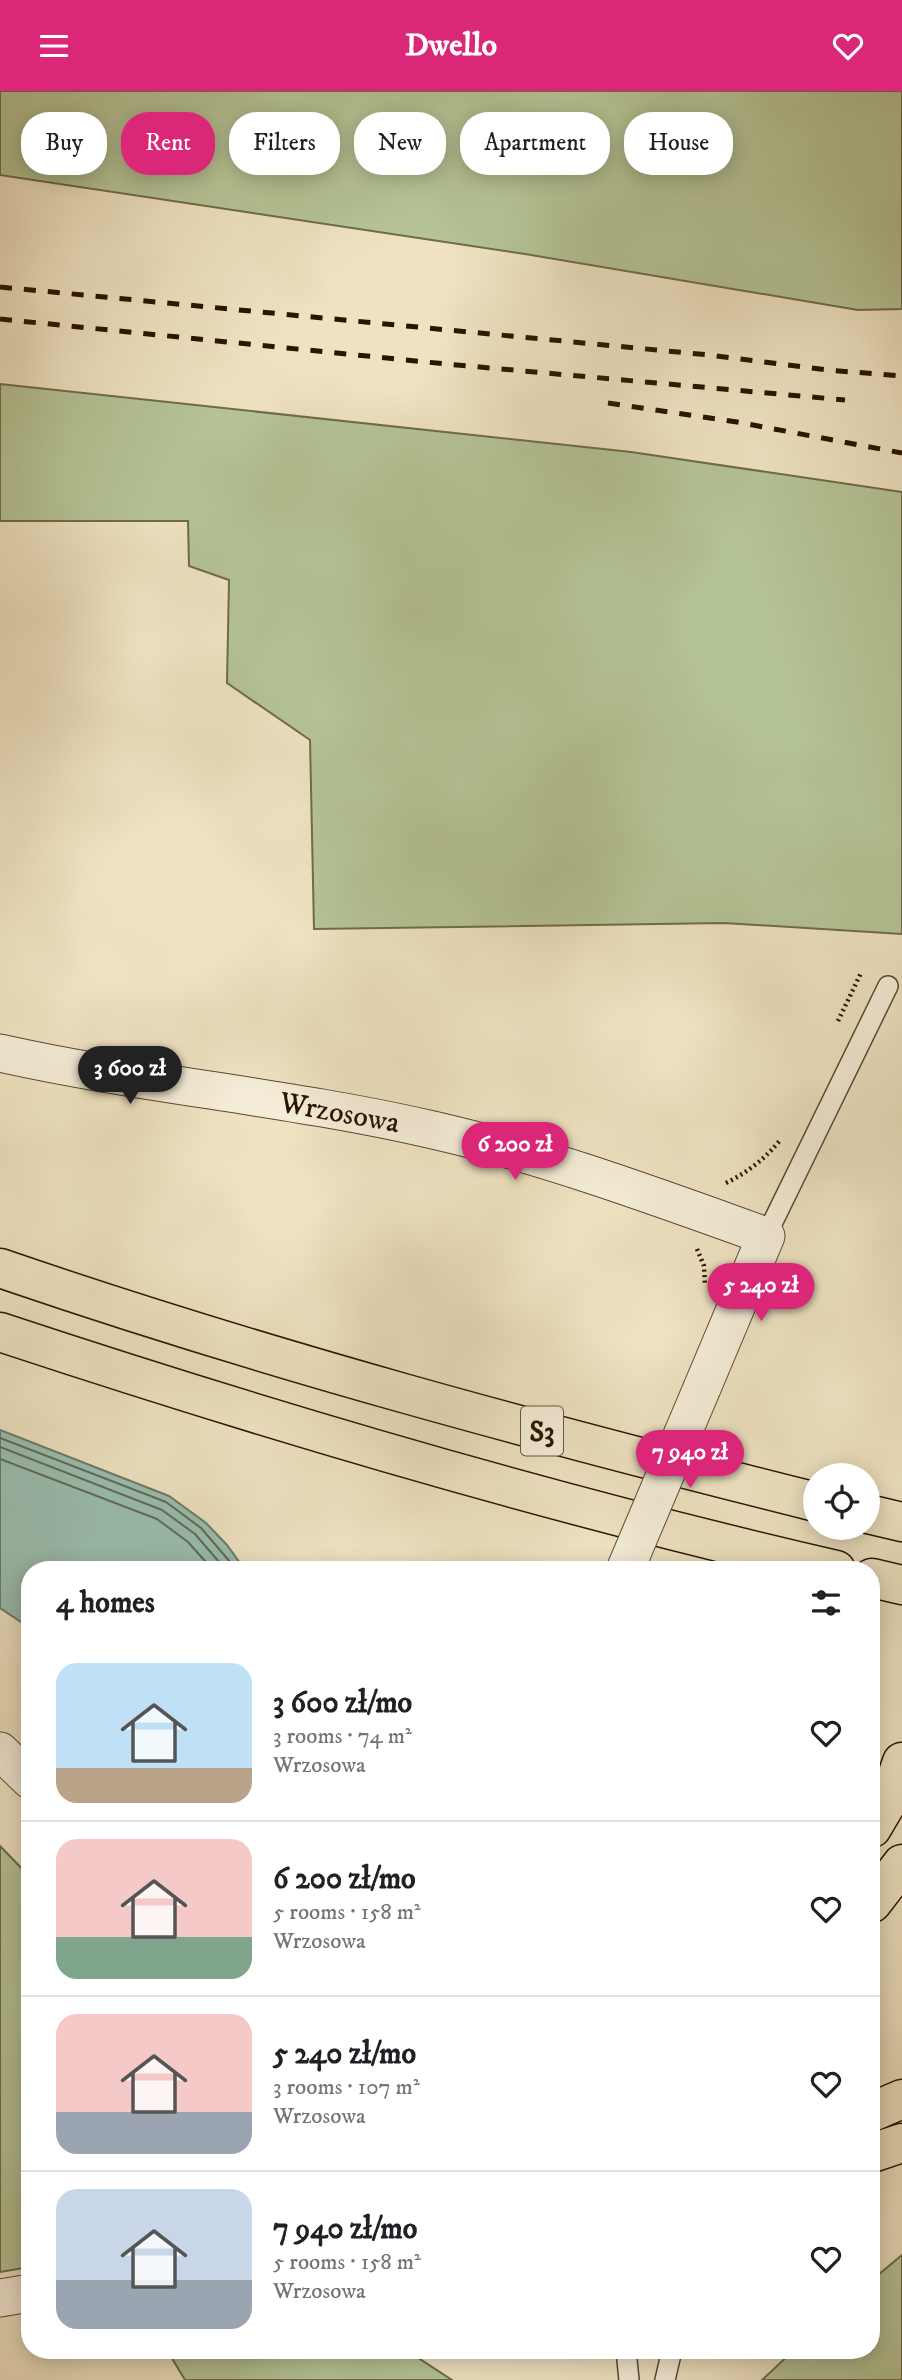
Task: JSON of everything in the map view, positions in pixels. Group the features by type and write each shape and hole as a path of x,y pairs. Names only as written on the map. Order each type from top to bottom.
{"highway":[{"name":"S3","path":"0,1268 271,1355 620,1453 803,1499"},
{"name":"S3","path":"0,1332 261,1415 499,1483 801,1561"},
{"path":"880,1517 902,1522"},
{"path":"880,1580 902,1585"},
{"path":"880,1814 889,1799 902,1762"},
{"path":"880,1893 902,1864"},
{"path":"880,2109 902,2099"},
{"path":"880,2150 902,2143"}],"street":[{"name":"Wrzosowa","path":"0,1053 48,1064 271,1100 433,1130 590,1174 766,1236"},
{"path":"629,1561 766,1236"},
{"path":"0,1751 21,1771"},
{"path":"0,2298 21,2294"}],"lane":[{"path":"766,1236 888,986"},
{"path":"627,2359 629,2380"},
{"path":"665,2380 670,2359"}],"path":[{"path":"833,1032 861,973"},
{"path":"706,1292 704,1266 693,1239 713,1189 766,1158 782,1138"}],"shaded area":[{"path":"0,91 902,91 902,309 858,310 525,254 0,175"},
{"path":"0,384 631,452 902,492 902,934 724,923 314,929 310,740 227,683 229,580 189,566 188,521 0,521"},
{"path":"0,1846 21,1868 21,2268 0,2272"},
{"path":"902,2255 902,2380 762,2380 784,2359 880,2359 880,2273"},
{"path":"172,2359 420,2359 452,2380 185,2380"}],"water":[{"path":"0,1430 169,1496 206,1523 239,1561 21,1561 21,1622 0,1608"}],"railway":[{"path":"0,287 902,376"},
{"path":"0,319 446,364 845,400"},
{"path":"608,403 737,422 902,453"}]}
